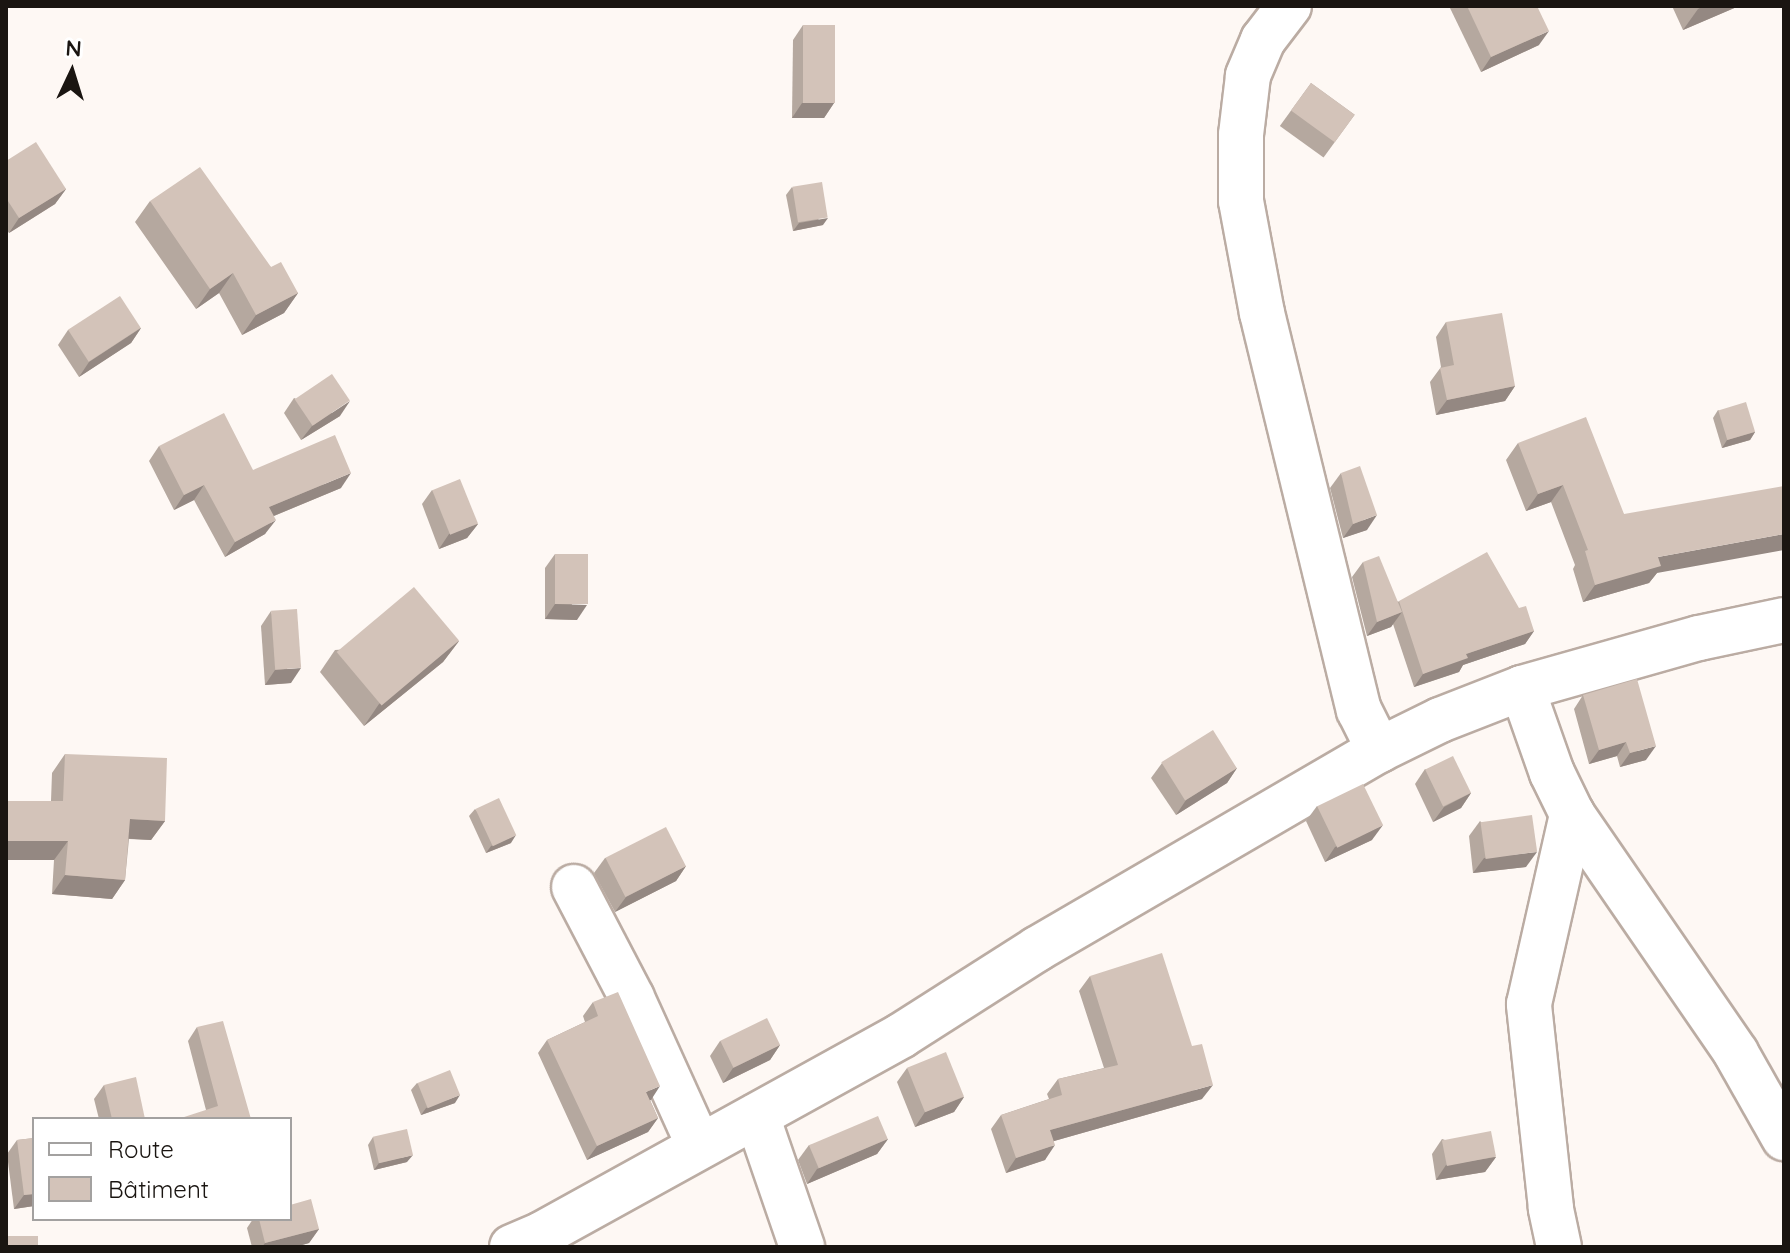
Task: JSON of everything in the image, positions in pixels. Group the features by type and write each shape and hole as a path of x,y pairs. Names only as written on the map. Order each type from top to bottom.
{"street":[{"path":"1289,6 1263,40 1248,76 1241,135 1241,201 1262,313 1359,710 1379,750"},
{"path":"512,1247 542,1234 902,1035 1037,949 1379,750 1440,720 1522,688 1699,638 1784,620"},
{"path":"1522,688 1552,773 1572,814 1736,1053 1784,1138"},
{"path":"1559,1247 1551,1208 1529,1004 1572,814"},
{"path":"574,887 632,998 699,1146"},
{"path":"757,1116 802,1247"}],"building":[{"path":"1467,6 1537,6 1549,31 1491,57"},
{"path":"803,25 835,25 835,103 803,103"},
{"path":"1311,83 1355,115 1335,142 1291,111"},
{"path":"36,142 66,189 19,218 6,198 6,161"},
{"path":"200,167 271,267 281,262 298,293 256,315 233,273 210,289 150,201"},
{"path":"822,182 828,218 798,222 792,187"},
{"path":"120,296 141,328 89,362 68,330"},
{"path":"1502,313 1515,386 1447,400 1440,368 1454,365 1446,322"},
{"path":"332,374 350,401 313,426 295,399"},
{"path":"1746,402 1755,432 1727,440 1718,410"},
{"path":"224,413 253,470 335,435 351,473 269,507 276,520 235,542 204,485 184,495 159,446"},
{"path":"1586,417 1624,514 1784,486 1784,534 1658,557 1661,566 1595,585 1585,551 1588,550 1563,485 1538,494 1518,443"},
{"path":"1360,466 1377,515 1353,524 1341,473"},
{"path":"460,479 478,524 450,535 432,490"},
{"path":"1487,552 1519,608 1526,606 1534,631 1466,654 1468,658 1423,674 1399,601"},
{"path":"555,554 588,554 588,604 555,604"},
{"path":"1379,556 1402,612 1377,622 1363,562"},
{"path":"414,587 459,641 382,706 337,652"},
{"path":"297,609 301,668 275,670 271,611"},
{"path":"1637,679 1656,746 1630,753 1626,742 1599,750 1583,695"},
{"path":"1213,730 1237,768 1185,800 1161,762"},
{"path":"65,754 167,758 165,821 130,819 125,880 65,875 68,841 6,841 6,801 63,801"},
{"path":"1453,756 1471,793 1443,806 1425,770"},
{"path":"1363,784 1383,825 1337,848 1317,806"},
{"path":"499,798 516,835 493,846 475,809"},
{"path":"1532,815 1537,852 1486,859 1481,822"},
{"path":"666,827 686,866 625,897 605,858"},
{"path":"1162,953 1192,1046 1202,1044 1213,1085 1050,1130 1055,1145 1016,1158 1001,1115 1062,1095 1058,1079 1118,1065 1090,976"},
{"path":"618,992 660,1086 646,1092 658,1118 597,1146 547,1040 598,1016 593,1002"},
{"path":"767,1018 780,1045 733,1068 720,1041"},
{"path":"223,1021 250,1117 184,1117 218,1106 197,1027"},
{"path":"946,1052 964,1097 925,1112 907,1068"},
{"path":"450,1070 460,1095 428,1108 418,1083"},
{"path":"136,1077 145,1117 112,1117 104,1085"},
{"path":"878,1116 888,1139 819,1168 809,1145"},
{"path":"407,1129 413,1155 379,1163 373,1137"},
{"path":"1491,1131 1496,1157 1447,1166 1442,1141"},
{"path":"32,1138 32,1194 24,1195 17,1140"},
{"path":"311,1199 319,1229 265,1243 260,1221 292,1221 292,1204"},
{"path":"6,1236 38,1236 38,1247 6,1247"}]}
